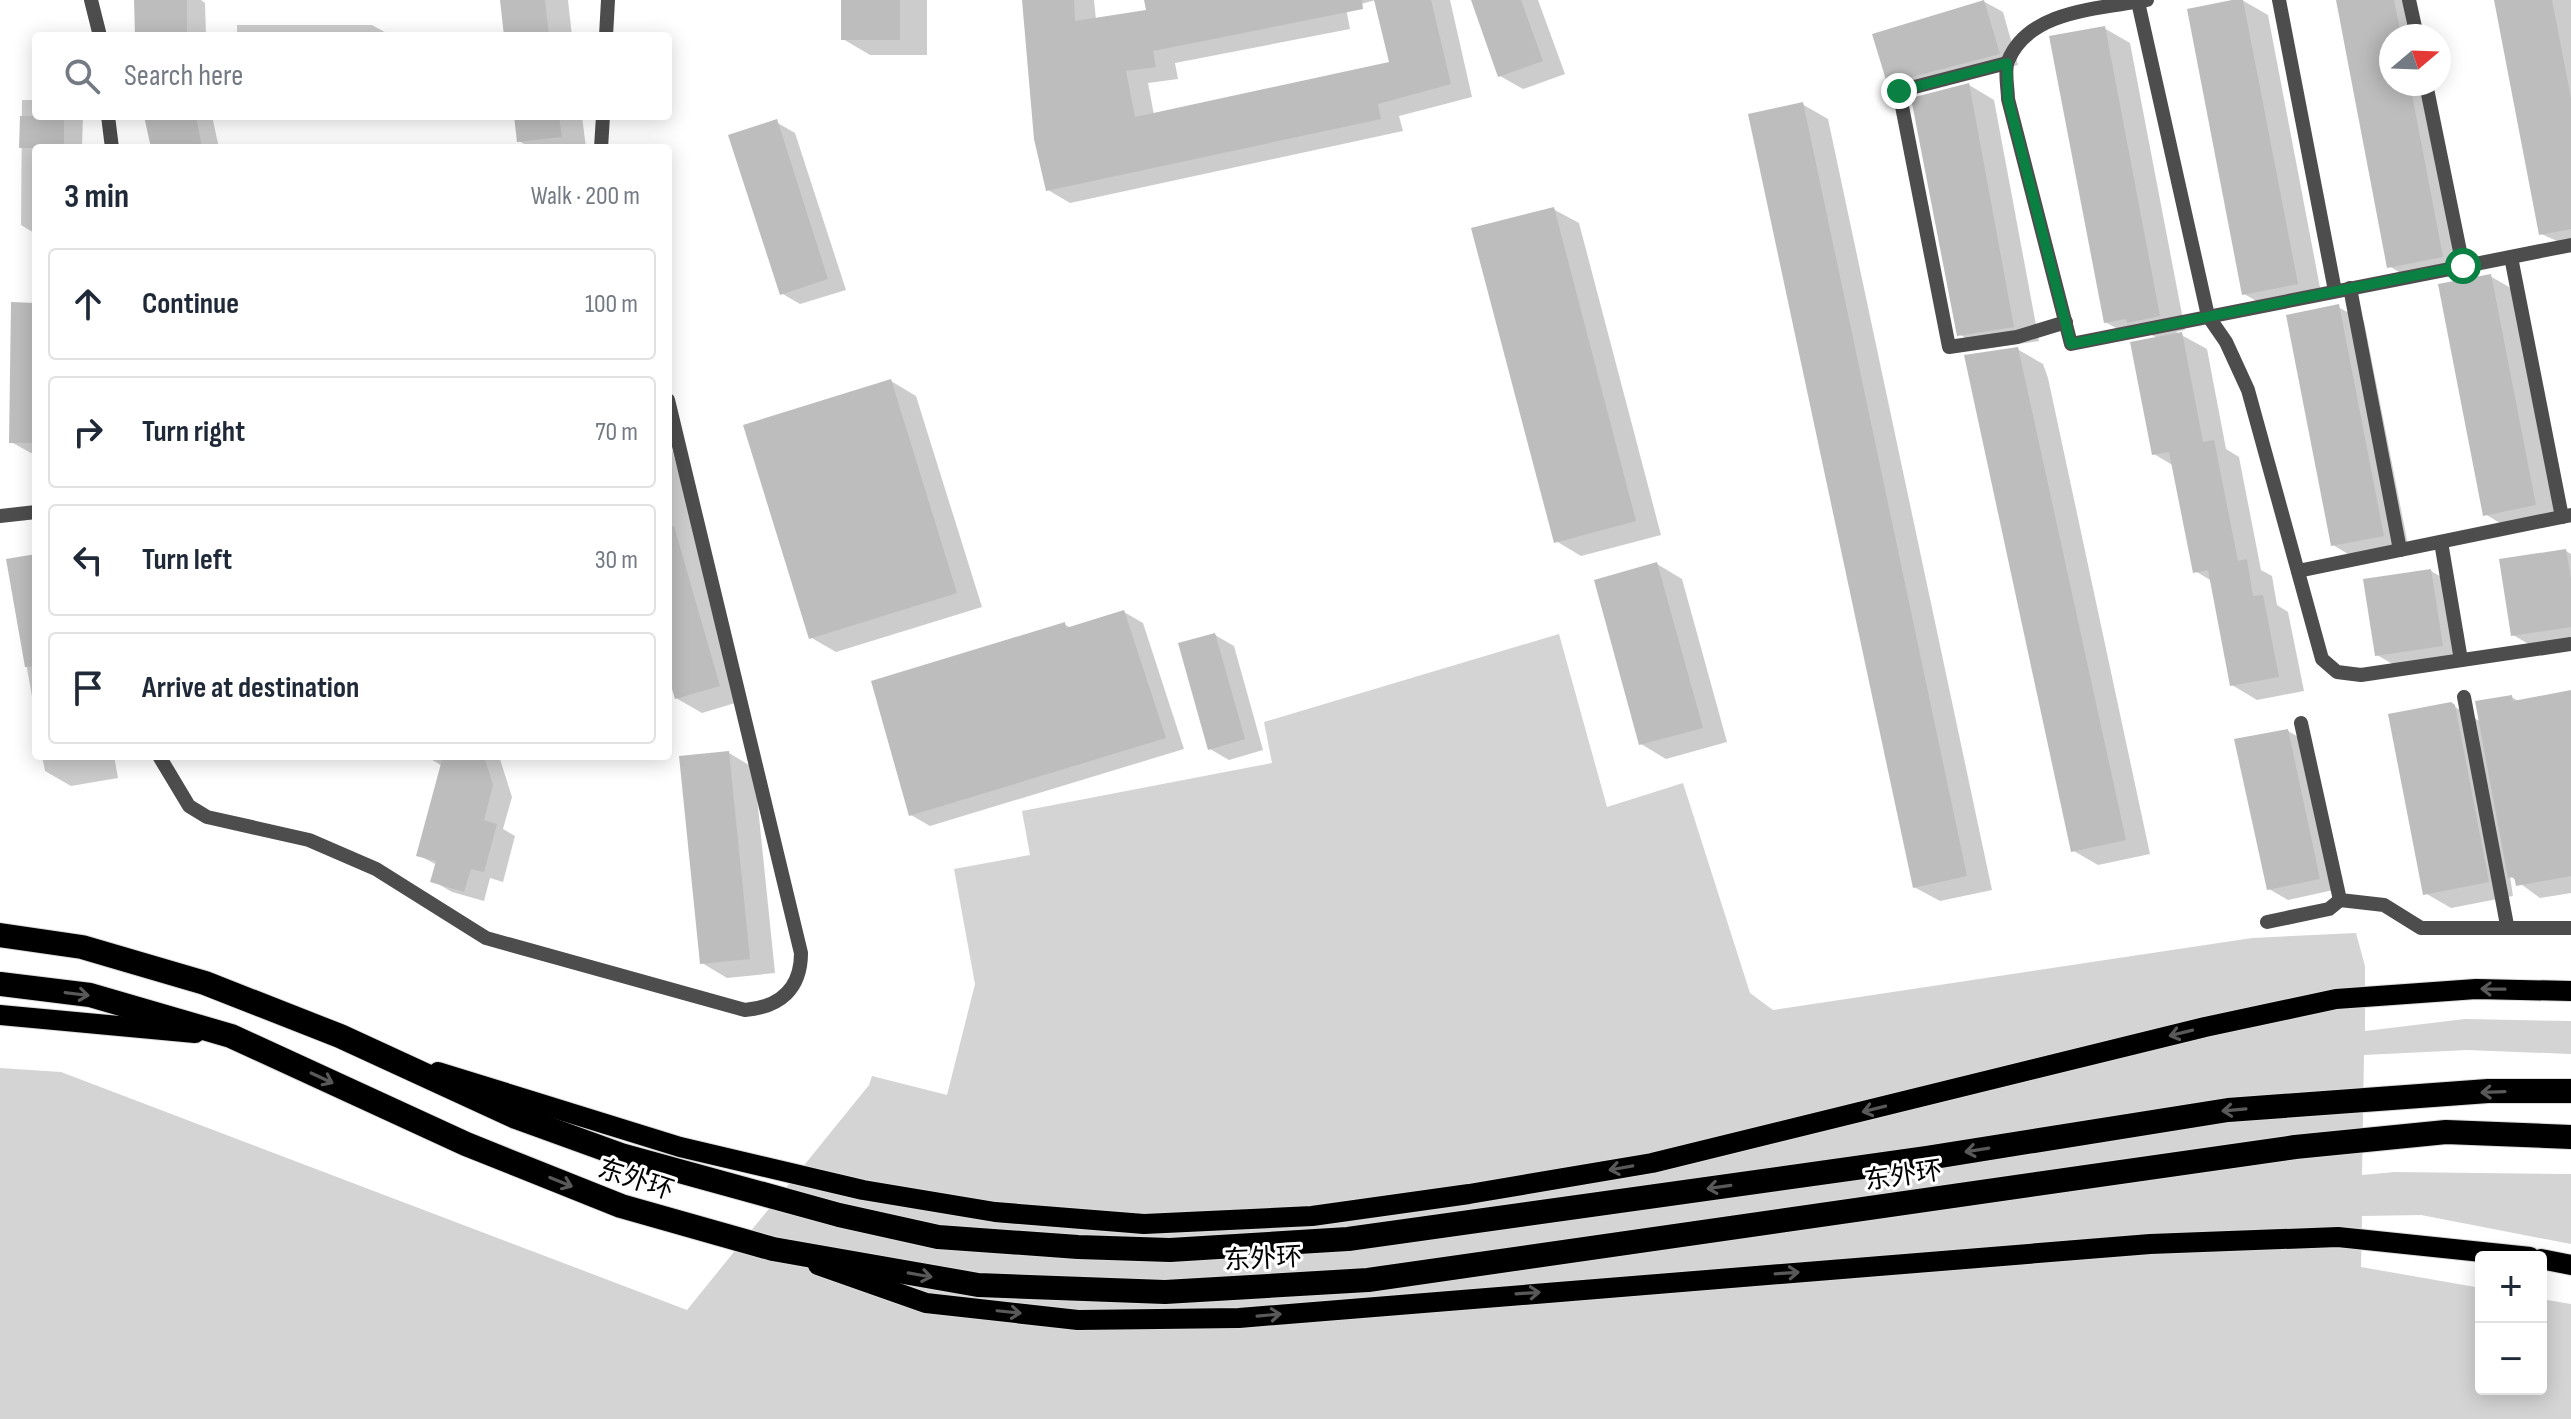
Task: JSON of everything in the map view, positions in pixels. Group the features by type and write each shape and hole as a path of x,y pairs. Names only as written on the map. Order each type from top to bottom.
{"highway":[{"name":"东外环","path":"0,935 82,947 205,983 387,1058 516,1117 621,1155 839,1215 938,1237 1170,1250 1348,1239 1469,1224 2228,1110 2488,1091 2571,1091"},
{"name":"东外环","path":"0,984 90,995 231,1036 466,1144 621,1206 773,1249 978,1285 1165,1292 1368,1280 2295,1147 2446,1132 2571,1137"}],"main road":[{"path":"387,1058 680,1147 863,1190 995,1212 1144,1224 1312,1216 1652,1163 2205,1027 2336,999 2476,989 2571,991"},
{"path":"0,1015 231,1036"},
{"path":"773,1249 926,1303 1078,1320 1239,1318 2150,1244 2338,1237 2475,1251"},
{"path":"2547,1260 2571,1265"}],"street":[{"path":"91,0 99,32"},
{"path":"606,32 608,0"},
{"path":"2279,0 2400,550"},
{"path":"2409,0 2414,24"},
{"path":"2571,245 2208,316 2071,344 2008,99 2007,63 2026,35 2049,20 2142,1 2208,316 2226,342 2248,390 2322,659 2337,672 2361,675 2571,644"},
{"path":"2007,63 1899,91 1949,347 2017,337 2066,322"},
{"path":"2428,96 2463,266"},
{"path":"108,120 112,144"},
{"path":"601,144 603,120"},
{"path":"2298,571 2567,516 2511,257"},
{"path":"161,760 189,806 207,817 309,840 376,869 486,938 745,1010 770,1006 785,996 795,985 801,953 672,417"},
{"path":"0,516 32,512"},
{"path":"2441,542 2461,660"},
{"path":"2464,697 2507,925"},
{"path":"2301,723 2340,900"},
{"path":"2267,922 2329,909 2340,900 2384,905 2421,928 2507,925 2571,928"}],"shaded area":[{"path":"1559,634 1607,807 1683,783 1750,993 1773,1010 2252,938 2356,933 2365,966 2365,1031 2465,1019 2571,1021 2571,1054 2467,1050 2364,1055 2362,1175 2395,1172 2571,1174 2571,1244 2421,1215 2362,1216 2361,1267 2475,1287 2475,1395 2547,1395 2547,1300 2571,1304 2571,1419 0,1419 0,1068 61,1072 687,1310 869,1085 872,1076 947,1095 975,984 954,869 1030,855 1022,811 1272,763 1264,722"}],"building":[{"path":"134,0 187,0 187,32 135,32"},
{"path":"500,0 545,0 549,32 504,32"},
{"path":"841,0 900,0 900,40 841,40"},
{"path":"1022,0 1074,0 1075,21 1146,10 1144,0 1362,0 1363,9 1153,51 1156,67 1126,71 1135,117 1389,62 1374,0 1431,0 1451,84 1378,104 1381,119 1046,191 1034,139"},
{"path":"1471,0 1521,0 1543,61 1498,77"},
{"path":"1984,0 2000,54 1896,81 1889,90 1872,34"},
{"path":"2243,0 2298,284 2242,295 2187,9"},
{"path":"2336,0 2394,0 2399,24 2379,24 2379,96 2412,96 2443,257 2387,268"},
{"path":"2494,0 2552,0 2571,98 2571,229 2539,235"},
{"path":"2105,26 2160,316 2127,323 2126,319 2104,323 2049,36"},
{"path":"1969,83 2014,327 1957,336 1911,98"},
{"path":"1803,102 1967,876 1913,888 1748,114"},
{"path":"20,116 32,116 32,120 64,120 64,144 32,144 32,148 19,148"},
{"path":"777,119 828,279 780,295 728,135"},
{"path":"145,120 197,120 201,144 150,144"},
{"path":"514,120 560,120 562,137 517,142"},
{"path":"1554,207 1636,521 1554,543 1471,228"},
{"path":"2491,274 2536,505 2483,516 2438,284"},
{"path":"11,302 32,303 32,443 9,443"},
{"path":"2339,304 2384,536 2331,546 2286,315"},
{"path":"2182,332 2203,442 2214,440 2238,561 2247,559 2253,596 2263,595 2279,677 2230,686 2208,570 2193,573 2169,452 2152,455 2130,342"},
{"path":"2018,347 2126,840 2071,852 1964,355"},
{"path":"891,379 957,593 809,639 743,425"},
{"path":"672,526 720,686 675,699 672,689"},
{"path":"2566,549 2571,578 2571,627 2511,636 2499,559"},
{"path":"32,555 32,666 25,667 6,559"},
{"path":"1657,562 1703,728 1639,745 1594,580"},
{"path":"2431,569 2443,646 2375,656 2363,579"},
{"path":"1124,610 1166,738 909,816 871,681 1065,622 1066,628"},
{"path":"1215,633 1245,739 1208,750 1178,643"},
{"path":"2571,690 2571,876 2516,886 2514,877 2508,878 2475,701 2512,695 2513,701"},
{"path":"2451,702 2455,705 2489,882 2423,895 2388,714"},
{"path":"2288,729 2320,879 2267,890 2234,739"},
{"path":"729,751 750,959 700,964 679,756"},
{"path":"442,760 485,760 493,785 484,820 497,824 484,872 471,869 464,892 430,882 436,861 416,856"}],"route":[{"path":"1899,91 2007,63 2008,99 2071,344 2463,266"}]}
